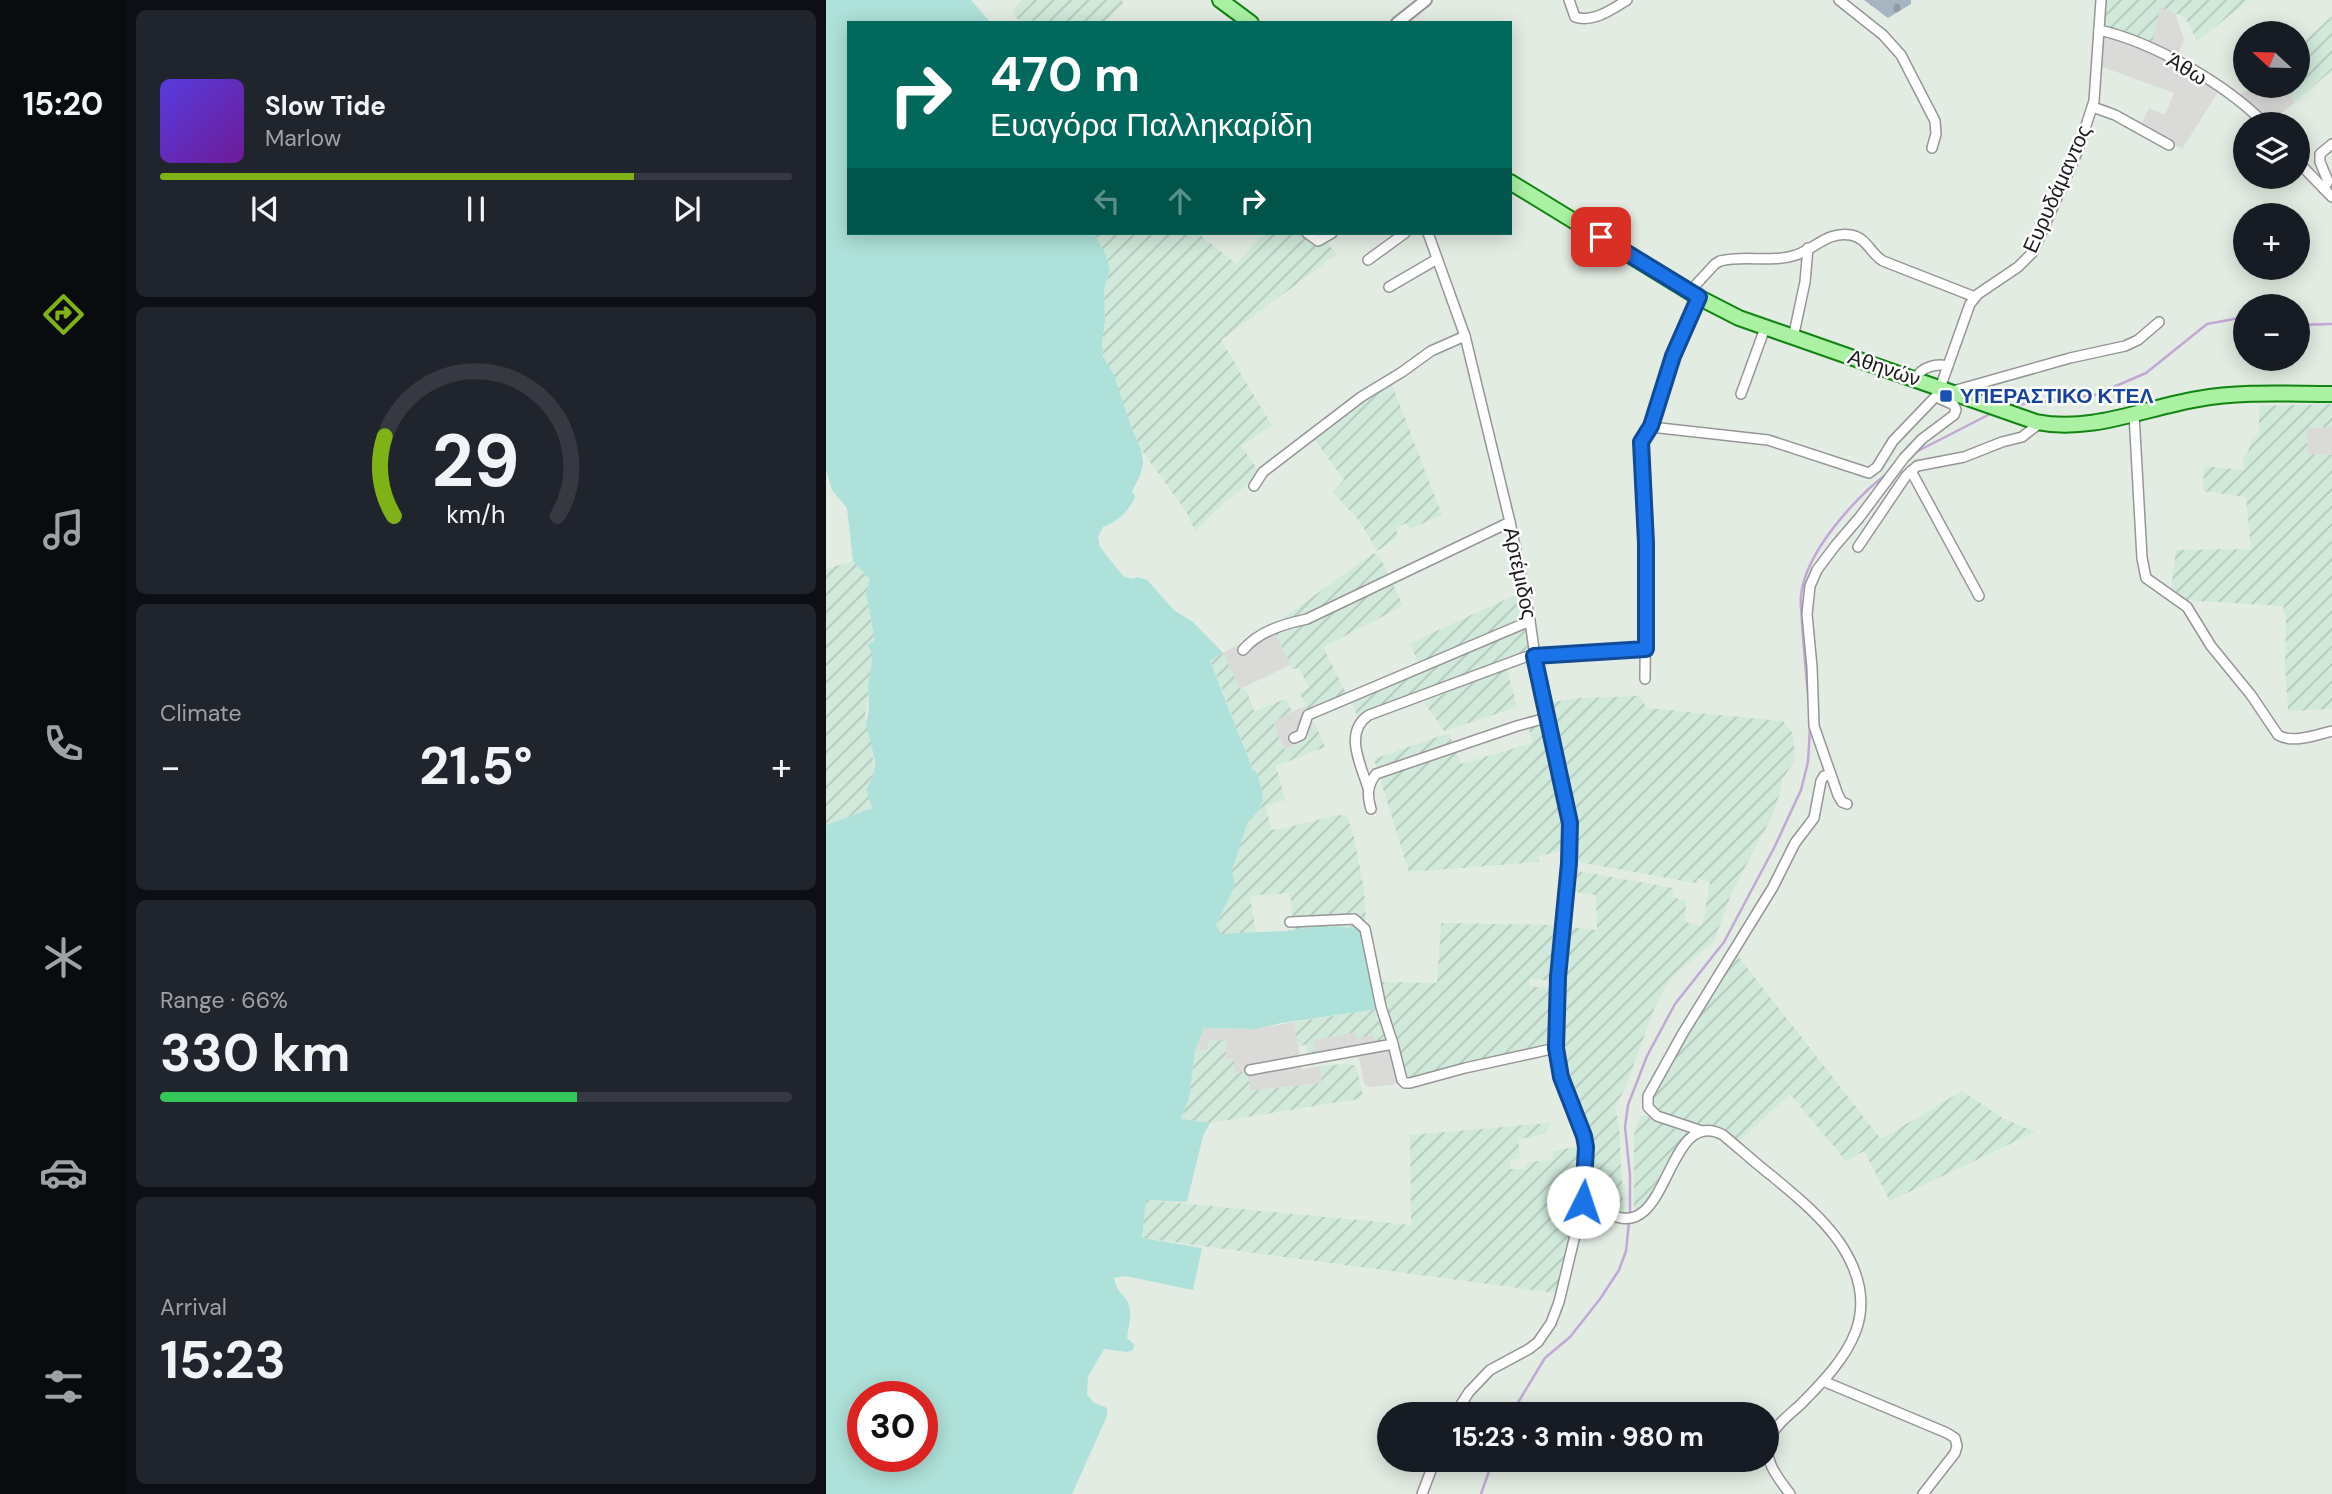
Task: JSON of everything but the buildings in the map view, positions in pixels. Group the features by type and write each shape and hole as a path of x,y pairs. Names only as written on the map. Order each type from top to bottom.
{"main road":[{"path":"1220,0 1248,21"},
{"name":"Αθηνών","path":"1512,182 1694,294 1739,318 1915,379 1942,391 2038,422 2056,425 2094,424 2207,397 2332,394"}],"street":[{"path":"1400,21 1426,0"},
{"path":"1569,0 1575,17 1587,19 1627,0"},
{"path":"1839,0 1883,35 1901,55 1935,121 1936,134 1932,148"},
{"name":"Ευρυδάμαντος","path":"1975,297 2018,267 2032,252 2078,150 2093,107 2101,0"},
{"name":"Άθω","path":"2099,30 2184,64 2252,112"},
{"path":"2093,107 2115,115 2169,145"},
{"path":"2324,189 2328,181 2319,162 2320,154 2332,144"},
{"path":"2310,174 2332,197"},
{"path":"1310,235 1318,241 1328,235"},
{"path":"1368,260 1402,235"},
{"name":"Αρτέμιδος","path":"1429,235 1465,336 1510,522 1546,718 1567,804 1570,823 1569,863 1558,977 1556,1048 1561,1077 1586,1147 1583,1202 1573,1250 1551,1323 1538,1342 1529,1349 1490,1370 1463,1402"},
{"path":"1645,679 1646,543 1641,442 1651,426 1694,294 1715,264 1720,261 1794,256 1823,239 1849,235 1860,238 1868,244 1876,257 1884,261 1975,297 1968,309 1942,391 1893,441 1877,467 1869,472 1768,440 1651,426"},
{"path":"1793,338 1805,282 1808,248"},
{"path":"1389,287 1437,259"},
{"path":"1942,391 2124,346 2144,336 2159,321"},
{"path":"1741,394 1765,328"},
{"path":"1254,486 1263,472 1361,397 1431,351 1465,336"},
{"path":"1915,379 1918,373 1928,368 1948,366"},
{"path":"1847,804 1842,802 1838,795 1814,726 1807,614 1810,586 1817,570 1835,545 1904,458 1922,439 1954,415 1954,405 1942,391"},
{"path":"2134,414 2146,578 2178,600 2190,612 2215,651 2251,695 2278,735 2291,739 2332,732"},
{"path":"1858,547 1911,471 1919,466 1964,457 2022,437 2038,422"},
{"path":"1911,471 1979,596"},
{"path":"1243,650 1250,641 1272,629 1307,619 1510,522"},
{"path":"1294,738 1303,732 1308,715 1530,621"},
{"path":"1368,788 1355,745 1355,732 1361,721 1369,715 1534,656 1646,649"},
{"path":"1371,809 1367,796 1368,788 1376,774 1546,718"},
{"path":"1790,1494 1768,1458 1768,1443 1777,1427 1824,1381 1843,1357 1858,1324 1861,1302 1859,1286 1849,1258 1827,1227 1796,1196 1723,1135 1674,1123 1650,1111 1647,1102 1683,1033 1773,887 1794,844 1814,818 1821,781 1824,776 1831,775"},
{"path":"1290,922 1354,919 1363,925 1381,1007 1402,1080 1406,1083 1556,1048"},
{"path":"1250,1070 1393,1044"},
{"path":"1586,1147 1589,1154 1592,1200 1612,1215 1632,1219 1644,1212 1660,1190 1675,1157 1685,1144 1702,1131"},
{"path":"1824,1381 1955,1438 1955,1453 1923,1494"},
{"path":"1422,1494 1430,1472"}],"shaded area":[{"path":"826,0 971,0 989,21 847,21 847,235 1095,235 1110,270 1104,290 1103,357 1114,375 1141,449 1143,463 1132,491 1135,497 1122,515 1103,527 1098,537 1100,547 1123,576 1147,580 1175,611 1193,622 1223,653 1210,661 1263,793 1263,802 1258,812 1249,819 1232,870 1235,885 1216,925 1221,934 1285,931 1321,926 1363,928 1379,1009 1256,1029 1204,1028 1195,1051 1189,1099 1181,1119 1210,1123 1203,1136 1187,1202 1146,1200 1142,1238 1202,1248 1193,1290 1125,1276 1114,1278 1129,1307 1127,1338 1134,1344 1133,1350 1127,1352 1104,1349 1088,1377 1087,1394 1093,1402 1107,1408 1107,1416 1072,1494 826,1494 826,825 872,808 866,790 874,774 875,761 866,723 872,662 868,645 875,640 866,594 870,579 853,561 847,508 832,490 826,470"},
{"path":"2160,6 2175,13 2184,40 2175,62 2218,92 2182,149 2141,125 2149,108 2165,115 2174,93 2100,66 2102,34 2155,23"},
{"path":"2239,98 2292,98 2295,102 2283,112 2255,112"},
{"path":"2332,427 2332,455 2307,454 2307,428"},
{"path":"1272,626 1290,665 1240,689 1223,653"},
{"path":"1305,706 1313,724 1309,737 1284,750 1273,721"},
{"path":"1294,1022 1302,1069 1320,1066 1322,1083 1250,1091 1247,1071 1234,1073 1225,1060 1207,1050 1195,1051 1204,1028 1256,1029"},
{"path":"1356,1032 1357,1038 1373,1034 1377,1049 1392,1046 1400,1082 1368,1087 1364,1084 1357,1048 1316,1056 1312,1040"}],"green space":[{"path":"1022,0 1121,0 1124,3 1106,21 1019,21 1012,11"},
{"path":"1864,0 1911,0 1911,4 1888,18"},
{"path":"2104,0 2249,0 2197,41 2185,17 2160,7 2152,44 2102,26"},
{"path":"2332,16 2332,70 2310,89 2310,36"},
{"path":"1095,235 1200,235 1236,264 1262,235 1305,235 1319,246 1326,242 1337,254 1221,340 1272,426 1241,446 1258,470 1251,482 1226,501 1195,531 1187,513 1141,449 1114,375 1103,357 1104,290 1108,278 1105,253"},
{"path":"1391,382 1442,515 1410,529 1406,523 1396,528 1398,537 1377,551 1360,522 1333,492 1344,480 1313,437"},
{"path":"2332,404 2332,427 2307,428 2307,454 2332,455 2332,709 2288,711 2286,620 2283,606 2184,600 2171,591 2176,550 2251,549 2246,497 2203,491 2204,466 2244,470 2243,457 2259,434 2259,406"},
{"path":"1374,553 1381,559 1403,606 1323,647 1347,695 1308,712 1300,693 1309,688 1299,668 1292,669 1272,626"},
{"path":"853,561 870,579 866,594 875,640 865,717 872,747 874,773 866,790 872,808 826,825 826,569"},
{"path":"1522,592 1531,651 1358,717 1350,700 1421,669 1410,643"},
{"path":"1223,653 1240,689 1246,690 1254,711 1286,699 1292,712 1273,722 1284,750 1304,741 1315,723 1325,747 1276,766 1285,800 1266,806 1271,830 1337,815 1347,816 1364,889 1366,921 1363,928 1321,926 1294,930 1290,893 1250,896 1256,933 1221,934 1216,925 1228,900 1233,880 1232,870 1249,819 1259,812 1263,802 1256,771 1252,770 1210,661"},
{"path":"1507,669 1517,707 1444,731 1424,702"},
{"path":"1580,698 1642,698 1646,708 1783,721 1793,734 1795,754 1794,761 1782,780 1771,818 1732,892 1714,941 1672,977 1655,1006 1626,1086 1615,1107 1619,1126 1624,1217 1612,1213 1594,1198 1592,1153 1563,1075 1560,1059 1561,999 1567,927 1597,930 1596,895 1570,891 1572,870 1673,888 1672,897 1686,901 1685,922 1702,926 1710,883 1698,878 1696,883 1573,861 1573,820 1546,703"},
{"path":"1544,721 1566,818 1566,850 1539,856 1539,862 1409,872 1374,759 1449,733 1461,764 1532,743 1528,726"},
{"path":"1441,923 1559,925 1555,981 1530,979 1529,986 1554,989 1551,1044 1546,1048 1408,1080 1405,1078 1398,1043 1385,1006 1382,982 1437,983"},
{"path":"1737,955 1881,1139 1962,1091 2004,1119 2035,1132 1890,1201 1864,1151 1846,1161 1790,1094 1736,1144 1711,1129 1651,1110 1652,1099 1664,1075"},
{"path":"1379,1009 1388,1035 1383,1041 1375,1043 1373,1034 1357,1039 1356,1032 1313,1040 1316,1056 1308,1057 1306,1045 1298,1046 1294,1022"},
{"path":"1209,1040 1227,1041 1225,1059 1234,1059 1234,1073 1247,1071 1251,1091 1322,1083 1320,1066 1346,1064 1356,1066 1363,1096 1210,1123 1181,1119 1189,1099 1195,1051 1207,1050"},
{"path":"1647,1115 1652,1120 1688,1133 1691,1137 1644,1211 1634,1215 1634,1136 1640,1117"},
{"path":"1550,1123 1546,1134 1518,1139 1520,1159 1511,1160 1510,1169 1525,1169 1529,1162 1552,1160 1553,1151 1581,1146 1583,1160 1580,1195 1557,1293 1142,1238 1146,1200 1411,1225 1410,1135"}],"waterway":[{"path":"2008,406 2095,395 2146,373 2207,324 2233,319"},
{"path":"2310,325 2332,324"},
{"path":"1914,453 1992,413"},
{"path":"1809,703 1801,602 1805,579 1822,544 1834,527 1862,496 1889,472"},
{"path":"1630,1215 1630,1175 1625,1127 1628,1105 1647,1056 1675,1004 1724,942 1775,846 1801,790 1808,762 1810,727"},
{"path":"1518,1402 1545,1358 1570,1337 1619,1270 1626,1251 1629,1222"},
{"path":"1481,1494 1489,1472"}],"place":[{"name":"ΥΠΕΡΑΣΤΙΚΟ ΚΤΕΛ","path":"1946,396"}],"route":[{"path":"1583,1202 1586,1147 1561,1077 1556,1048 1558,977 1569,863 1570,823 1534,656 1646,649 1646,543 1641,442 1651,426 1673,356 1699,297 1601,237"}]}
